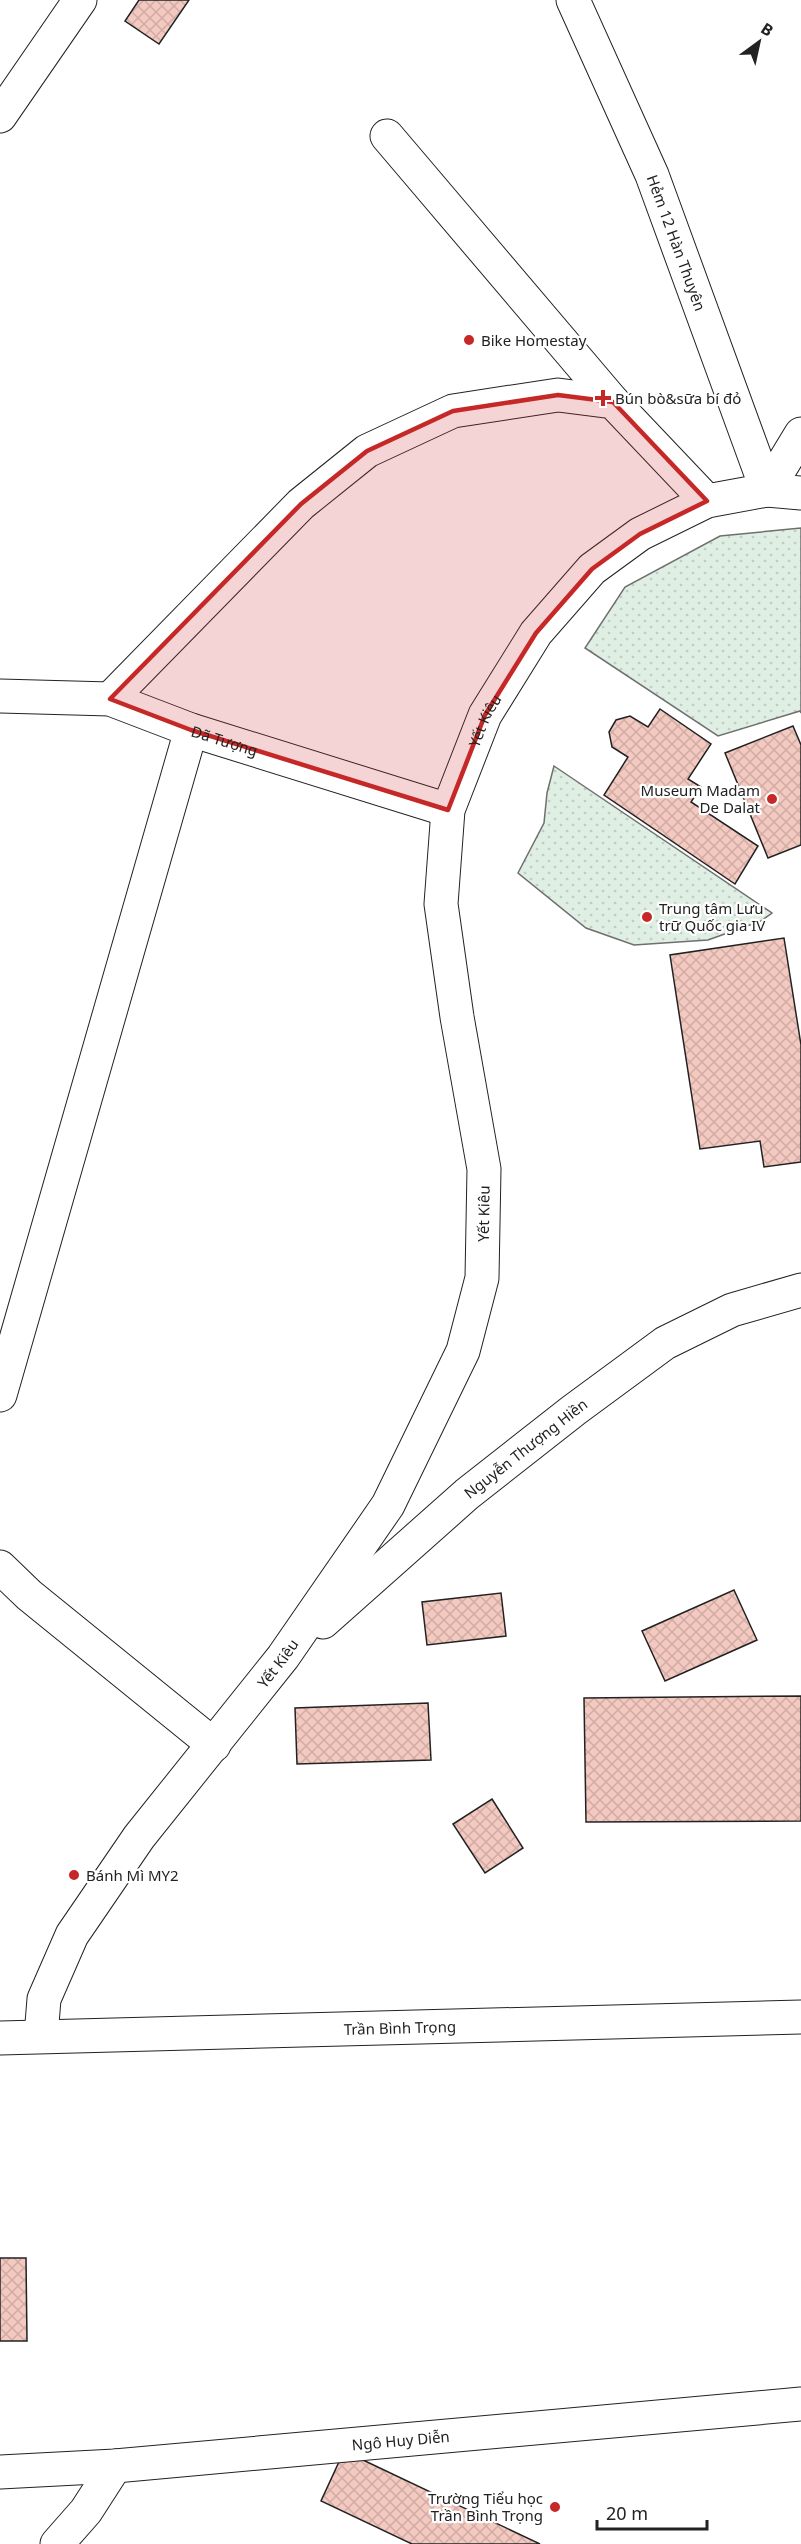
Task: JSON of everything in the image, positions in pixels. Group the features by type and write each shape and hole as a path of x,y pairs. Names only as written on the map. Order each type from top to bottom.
{"street":[{"path":"0,116 80,0"},
{"name":"Hẻm 12 Hàn Thuyên","path":"573,0 652,175 767,490"},
{"path":"387,136 613,402 707,501"},
{"path":"110,699 301,504 366,451 453,411 558,395 613,402"},
{"path":"801,434 767,490 801,493"},
{"name":"Yết Kiêu","path":"41,2036 44,1999 72,1935 139,1837 283,1658 388,1504 464,1351 482,1278 484,1169 457,1017 441,904 448,810 485,715 536,633 592,569 640,534 707,501 767,490"},
{"name":"Dã Tượng","path":"0,696 110,699 191,730 448,810"},
{"path":"0,1395 191,730"},
{"name":"Nguyễn Thượng Hiền","path":"283,1658 467,1494 574,1410 665,1343 732,1310 801,1290"},
{"path":"0,1567 29,1595 214,1745"},
{"name":"Trần Bình Trọng","path":"0,2038 801,2017"},
{"name":"Ngô Huy Diễn","path":"0,2472 115,2466 801,2404"},
{"path":"57,2544 86,2511 115,2466"}],"highlighted area":[{"path":"558,395 613,402 707,501 640,534 592,569 536,633 485,715 448,810 191,730 110,699 301,504 367,451 453,411"}],"green space":[{"path":"801,528 801,713 800,711 718,736 585,648 625,587 720,536"},
{"path":"554,766 772,913 761,921 708,940 634,945 586,928 518,873 544,823 547,793"}],"building":[{"path":"139,0 189,0 159,44 125,21"},
{"path":"660,709 711,744 688,779 701,787 691,802 758,846 735,884 604,795 628,757 612,747 609,732 616,720 630,716 648,727"},
{"name":"Museum Madam De Dalat","path":"793,726 801,745 801,845 768,858 725,753"},
{"path":"784,938 801,1045 801,1162 764,1167 760,1141 700,1149 670,955"},
{"path":"734,1590 757,1640 665,1681 642,1631"},
{"path":"501,1593 506,1636 427,1645 422,1602"},
{"path":"801,1696 801,1821 586,1822 584,1698"},
{"path":"428,1703 431,1760 297,1764 295,1708"},
{"path":"492,1799 523,1848 485,1873 453,1824"},
{"path":"0,2258 26,2258 27,2341 0,2341"},
{"path":"344,2451 540,2544 412,2544 321,2501"}],"place":[{"name":"Bike Homestay","path":"469,340"},
{"name":"Bún bò&sữa bí đỏ","path":"603,398"},
{"name":"Museum Madam De Dalat","path":"772,799"},
{"name":"Trung tâm Lưu trữ Quốc gia IV","path":"647,917"},
{"name":"Bánh Mì MY2","path":"74,1875"},
{"name":"Trường Tiểu học Trần Bình Trọng","path":"555,2507"}]}
